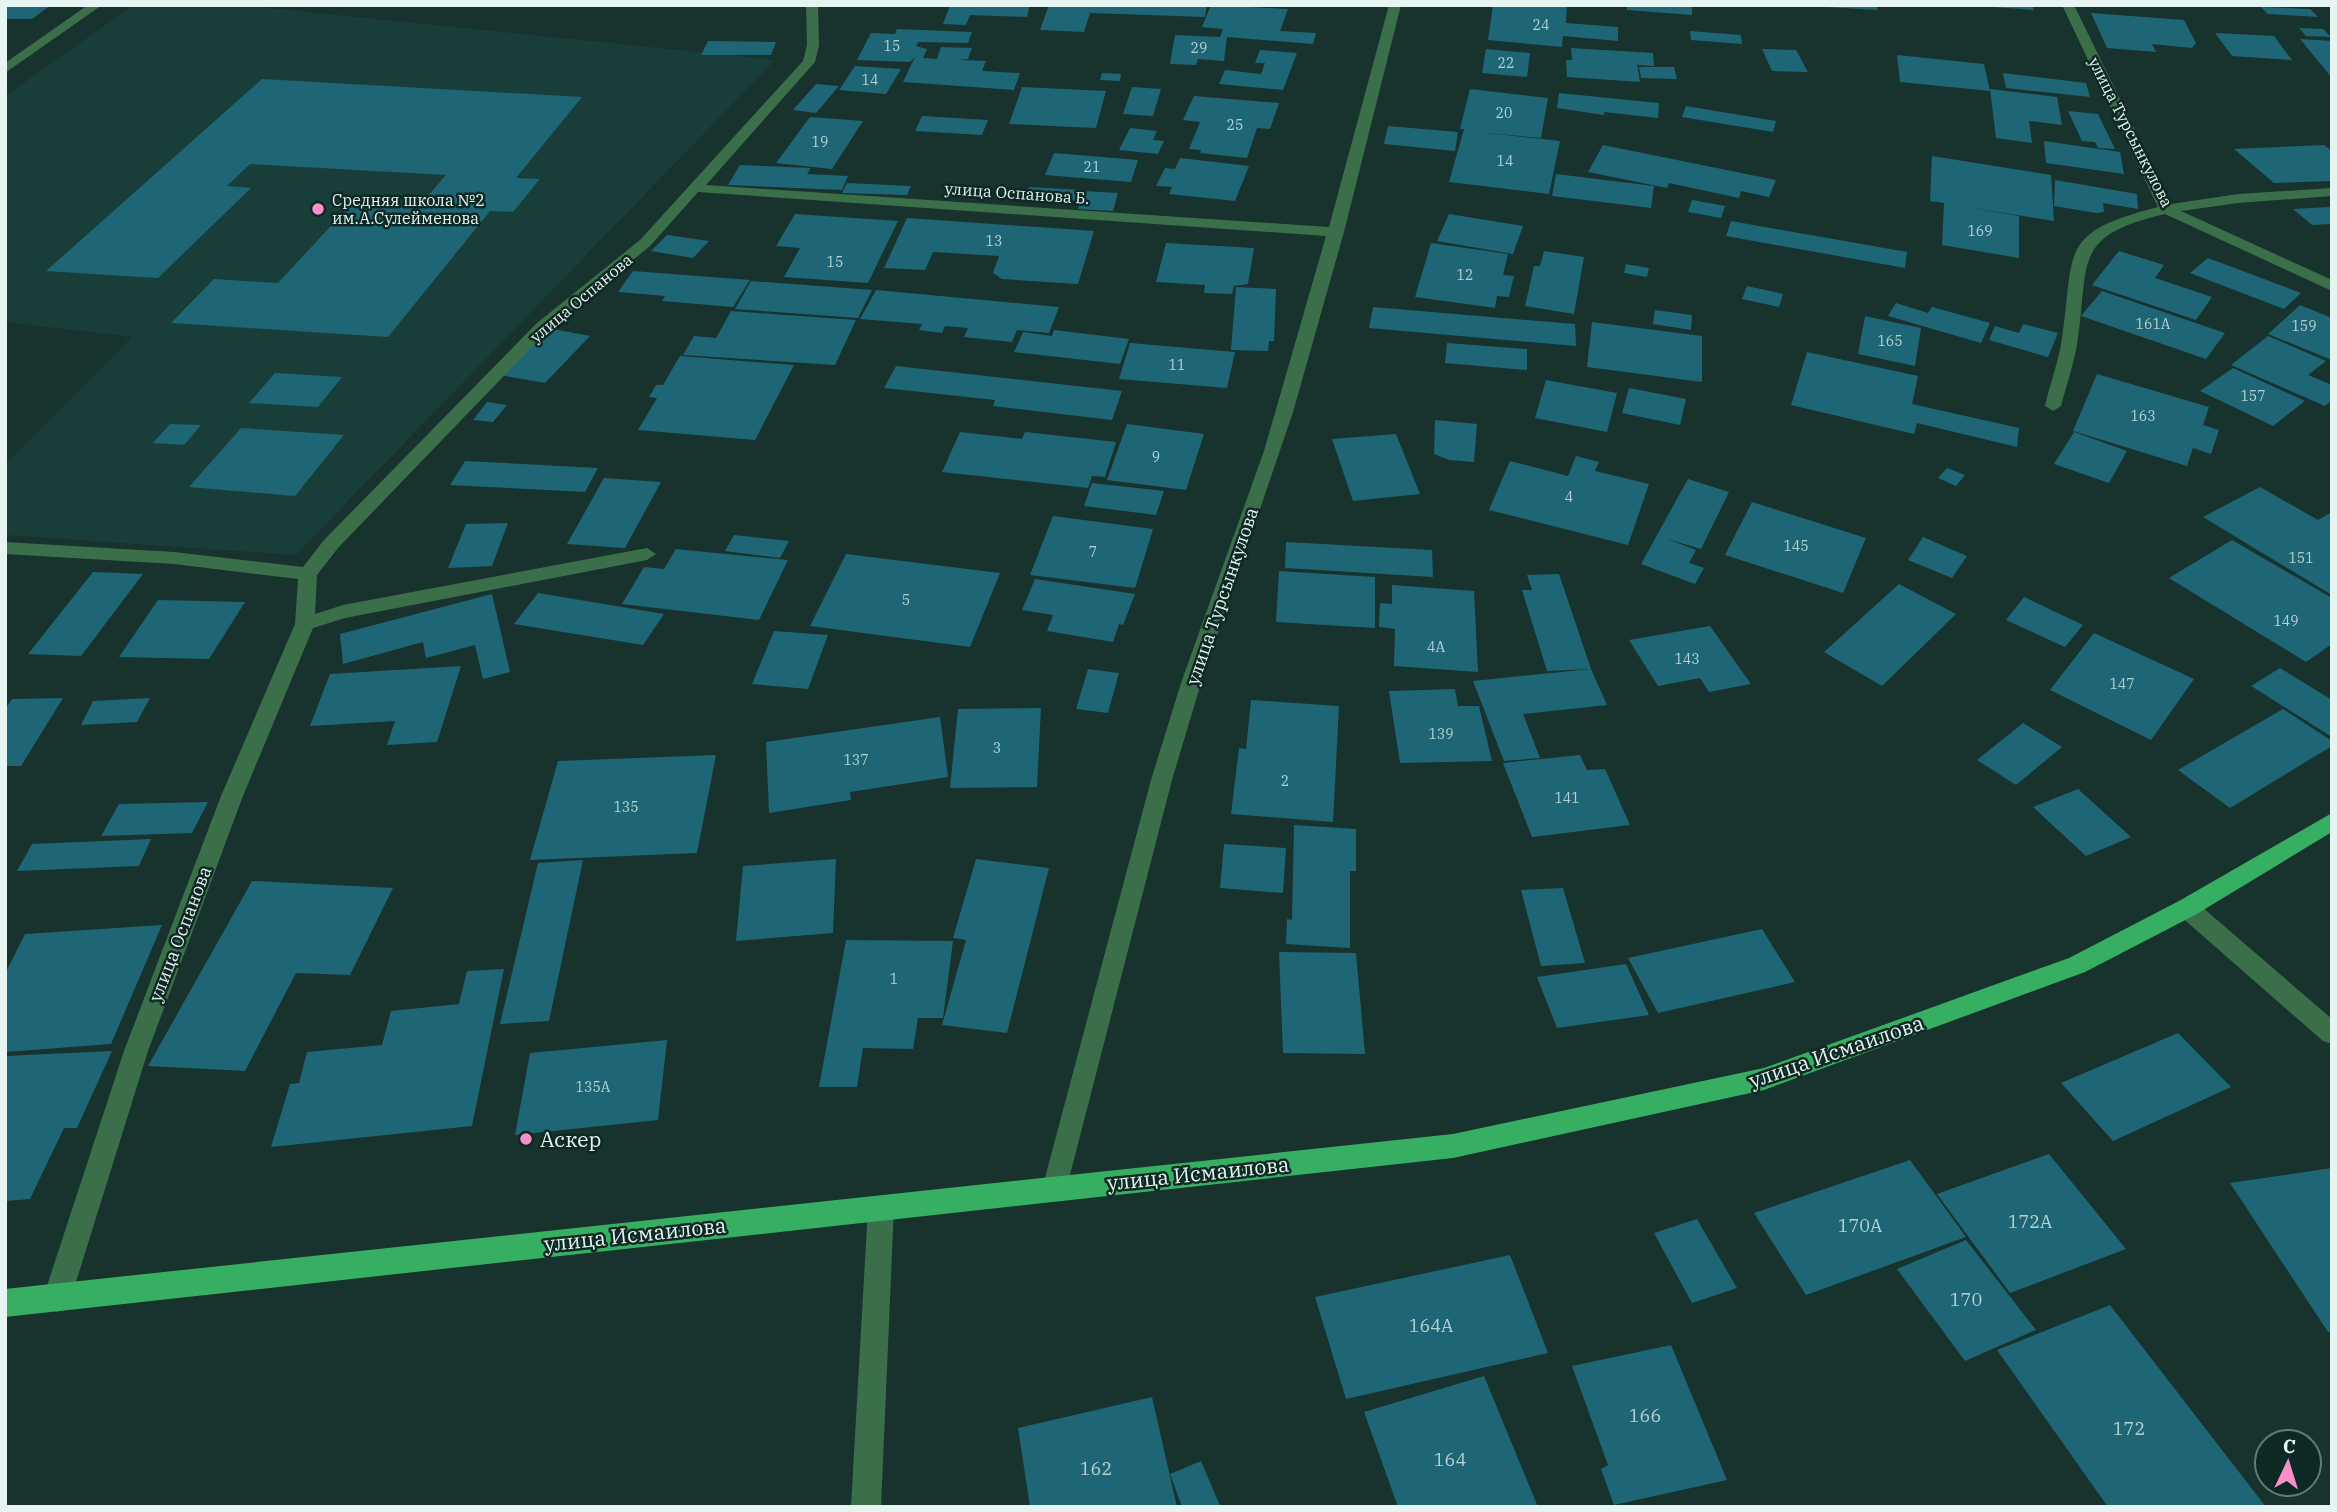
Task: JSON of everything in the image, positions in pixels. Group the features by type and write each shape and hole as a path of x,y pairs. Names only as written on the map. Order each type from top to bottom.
{"main road":[{"name":"улица Исмаилова","path":"5,1303 1453,1146 1764,1079 2077,965 2187,908 2332,821"}],"street":[{"path":"5,69 96,5"},
{"name":"улица Оспанова","path":"57,1298 136,1051 232,796 305,625 308,573 331,544 543,326 645,243 809,62 815,47 815,35 808,18 812,5"},
{"name":"улица Турсынкулова","path":"1055,1189 1115,947 1179,720 1284,416 1337,232 1359,133 1395,5"},
{"name":"улица Турсынкулова","path":"2068,5 2167,210 2332,285"},
{"name":"улица Оспанова Б.","path":"695,188 1337,232"},
{"path":"2053,406 2070,340 2077,268 2084,248 2103,232 2130,220 2209,201 2332,192"},
{"path":"5,548 174,558 308,573"},
{"path":"305,625 343,612 647,554"},
{"path":"2187,908 2332,1034"},
{"path":"866,1507 881,1207"}],"shaded area":[{"name":"Средняя школа №2 им.А.Сулейменова","path":"134,5 240,5 775,60 296,555 5,535 5,465 132,337 5,322 5,96"}],"building":[{"path":"9,5 51,5 32,19 5,19 5,8"},
{"path":"950,5 1030,5 1027,17 970,15 966,25 943,24"},
{"path":"1049,5 1207,5 1205,17 1090,13 1084,32 1040,30"},
{"path":"1211,5 1288,9 1280,31 1316,33 1313,44 1227,37 1224,61 1198,59 1196,65 1170,64 1175,35 1220,37 1223,29 1202,27"},
{"path":"1493,5 1567,5 1566,23 1618,27 1618,41 1563,36 1562,47 1488,40"},
{"path":"1627,5 1692,5 1692,15 1627,10"},
{"path":"1876,5 1878,10 1825,7"},
{"path":"2032,5 2034,10 1993,7"},
{"path":"2261,7 2310,9 2318,17 2268,14"},
{"path":"2091,13 2184,20 2196,43 2192,48 2152,44 2156,52 2107,48"},
{"path":"2299,28 2323,29 2331,37 2306,36"},
{"path":"897,29 972,32 968,43 918,42 916,46 927,49 923,58 937,59 941,47 972,48 968,59 958,60 986,61 982,71 1020,73 1014,90 903,82 915,57 910,62 857,60 871,33 895,34"},
{"path":"1690,31 1741,35 1742,44 1691,40"},
{"path":"2215,33 2274,36 2292,60 2232,56"},
{"path":"2300,39 2332,41 2332,78"},
{"path":"708,41 776,42 771,55 701,55"},
{"path":"1571,48 1653,53 1654,66 1638,65 1637,62 1640,82 1567,77 1566,60 1572,60"},
{"path":"1486,49 1530,53 1527,77 1482,73"},
{"path":"1762,49 1796,50 1808,72 1772,71"},
{"path":"1260,50 1297,53 1283,90 1219,84 1225,70 1261,74 1265,63 1255,63"},
{"path":"1897,55 1984,64 1990,91 1900,82"},
{"path":"855,66 901,69 886,94 839,90"},
{"path":"1639,67 1674,67 1677,79 1641,78"},
{"path":"1102,73 1121,74 1120,81 1100,80"},
{"path":"2003,73 2086,83 2090,97 2006,88"},
{"path":"262,79 582,97 516,178 540,179 513,212 490,211 388,337 171,323 214,279 278,283 354,201 420,205 446,175 250,164 227,186 251,188 158,278 46,271"},
{"path":"816,84 839,86 816,113 793,110"},
{"path":"1022,87 1106,91 1096,128 1009,124"},
{"path":"1132,87 1161,89 1153,116 1123,114"},
{"path":"1470,89 1548,98 1541,138 1477,132 1560,141 1549,194 1449,182 1464,129 1460,129"},
{"path":"1990,89 2057,97 2062,125 2029,121 2032,143 1996,138"},
{"path":"1559,93 1659,103 1658,118 1604,112 1604,115 1557,108"},
{"path":"1194,96 1279,103 1270,129 1257,128 1247,158 1200,153 1201,150 1189,149 1200,122 1183,120"},
{"path":"1686,106 1776,121 1773,132 1682,117"},
{"path":"2068,111 2098,114 2115,149 2098,148 2095,142 2082,141"},
{"path":"922,116 988,120 982,135 915,131"},
{"path":"810,117 863,121 832,169 776,163"},
{"path":"1388,126 1458,132 1455,151 1384,144"},
{"path":"1130,128 1157,131 1153,140 1164,141 1158,154 1119,150"},
{"path":"2044,141 2120,152 2124,174 2046,163"},
{"path":"1603,145 1776,180 1769,197 1741,191 1739,198 1669,183 1667,188 1588,172"},
{"path":"2324,145 2332,151 2332,181 2274,183 2234,149"},
{"path":"1054,153 1138,160 1131,182 1045,175"},
{"path":"1932,156 2051,175 2054,221 1954,205 2019,216 2019,258 1942,245 1944,203 1930,201"},
{"path":"1180,158 1249,166 1235,201 1169,194 1172,187 1156,186 1165,168 1175,169"},
{"path":"740,165 811,168 807,174 848,176 842,190 728,185"},
{"path":"1556,174 1654,186 1651,208 1552,196"},
{"path":"2055,180 2137,194 2138,209 2103,203 2104,212 2096,213 2054,206"},
{"path":"847,183 911,186 907,195 842,193"},
{"path":"1029,187 1082,190 1078,201 1025,198"},
{"path":"1084,191 1118,193 1113,211 1078,209"},
{"path":"1692,200 1725,206 1721,218 1688,212"},
{"path":"2329,207 2332,210 2332,224 2312,225 2293,209"},
{"path":"795,214 898,221 868,283 784,277 800,248 776,246"},
{"path":"1449,214 1523,226 1513,254 1437,241"},
{"path":"907,218 1094,231 1078,284 1002,279 993,273 999,256 933,252 925,270 884,268"},
{"path":"1731,221 1907,252 1905,268 1726,236"},
{"path":"667,235 709,241 693,258 651,251"},
{"path":"1166,243 1254,248 1248,284 1234,286 1232,294 1204,293 1205,285 1156,282"},
{"path":"1431,243 1508,254 1503,275 1514,276 1509,297 1497,296 1495,308 1415,297"},
{"path":"1544,251 1584,257 1574,314 1525,306 1534,266 1540,266"},
{"path":"2119,251 2164,265 2155,278 2212,297 2196,320 2092,285"},
{"path":"2208,258 2301,293 2284,309 2190,273"},
{"path":"1626,264 1649,268 1647,277 1624,273"},
{"path":"633,271 750,280 733,307 662,301 665,296 618,292"},
{"path":"751,281 872,290 858,318 735,309"},
{"path":"1747,286 1783,294 1779,307 1742,299"},
{"path":"1236,287 1276,289 1274,341 1269,341 1268,351 1231,350"},
{"path":"876,290 1059,307 1049,333 1017,330 1012,342 964,337 968,328 945,326 942,333 919,330 922,324 860,319"},
{"path":"2102,291 2225,333 2206,359 2081,316"},
{"path":"1896,303 1928,313 1932,307 1990,323 1981,343 1888,316"},
{"path":"2300,305 2332,318 2332,360 2268,334"},
{"path":"1373,307 1575,324 1576,346 1369,328"},
{"path":"1655,310 1692,315 1691,330 1653,324"},
{"path":"731,311 856,320 835,365 683,355 694,336 716,338"},
{"path":"1865,316 1921,328 1915,366 1858,354"},
{"path":"1592,322 1702,336 1702,382 1587,367"},
{"path":"2023,324 2058,333 2048,357 1989,340 1995,326 2019,333"},
{"path":"547,328 590,336 545,383 500,375"},
{"path":"1054,330 1129,339 1120,364 1014,352 1023,332 1052,336"},
{"path":"2268,336 2326,361 2308,375 2332,385 2332,400 2325,406 2231,365"},
{"path":"1130,343 1235,352 1227,388 1119,379"},
{"path":"1447,343 1527,349 1527,370 1445,363"},
{"path":"1807,352 1918,376 1912,404 2019,428 2017,447 1917,423 1914,434 1791,405"},
{"path":"680,356 794,365 755,440 638,430 657,398 649,397 656,385 663,385"},
{"path":"896,366 1122,391 1112,420 993,406 995,400 884,388"},
{"path":"2233,368 2305,401 2273,426 2200,391"},
{"path":"275,373 342,377 318,407 249,403"},
{"path":"2097,374 2209,407 2203,425 2219,430 2211,454 2193,448 2187,466 2073,431"},
{"path":"1546,380 1617,393 1607,432 1535,418"},
{"path":"1629,388 1686,399 1680,425 1622,413"},
{"path":"487,402 507,405 493,422 473,420"},
{"path":"1435,420 1477,424 1474,462 1449,460 1434,454"},
{"path":"170,424 201,425 184,445 153,443"},
{"path":"1127,424 1204,434 1186,490 1107,480"},
{"path":"241,428 344,435 295,496 189,487"},
{"path":"960,432 1022,439 1025,432 1116,442 1105,477 1092,476 1088,488 942,472"},
{"path":"2074,432 2127,451 2109,483 2054,464"},
{"path":"1396,434 1420,494 1353,501 1332,439"},
{"path":"1576,456 1599,462 1595,471 1649,484 1628,545 1489,510 1510,461 1568,476"},
{"path":"465,461 598,468 585,492 450,485"},
{"path":"1947,468 1965,475 1956,486 1938,478"},
{"path":"604,478 661,482 625,548 567,544"},
{"path":"1688,479 1729,492 1701,549 1667,539 1696,550 1689,563 1704,568 1695,584 1641,564"},
{"path":"1092,483 1164,491 1156,515 1084,506"},
{"path":"2260,487 2318,520 2332,512 2332,595 2203,517"},
{"path":"1752,502 1866,538 1843,593 1725,555"},
{"path":"1053,516 1153,529 1135,588 1030,575"},
{"path":"508,523 492,566 448,568 466,524"},
{"path":"734,535 789,541 780,558 725,551"},
{"path":"1923,537 1967,556 1952,578 1908,560"},
{"path":"2232,540 2332,598 2332,644 2306,662 2169,578"},
{"path":"1286,542 1432,550 1433,577 1285,568"},
{"path":"676,549 788,560 759,620 622,604 644,567 664,569"},
{"path":"846,554 1000,573 970,647 810,626"},
{"path":"1279,571 1375,577 1375,628 1276,622"},
{"path":"93,572 143,574 81,656 28,654"},
{"path":"1559,574 1591,669 1547,671 1522,590 1532,590 1527,575"},
{"path":"1035,579 1135,594 1113,642 1047,631 1053,615 1022,610"},
{"path":"1899,584 1956,614 1882,686 1824,652"},
{"path":"1392,585 1474,591 1478,672 1394,666 1395,629 1379,627 1380,603 1392,604"},
{"path":"538,593 664,614 643,645 514,624"},
{"path":"492,594 510,672 483,679 475,645 426,658 423,642 343,664 340,634"},
{"path":"2024,597 2083,625 2065,647 2006,620"},
{"path":"158,600 245,602 209,659 119,657"},
{"path":"1710,626 1751,684 1709,692 1700,678 1658,686 1629,640"},
{"path":"774,631 828,635 808,689 752,684"},
{"path":"2094,633 2194,679 2151,740 2050,690"},
{"path":"461,666 437,742 387,745 395,721 310,726 330,674"},
{"path":"2280,668 2332,700 2332,737 2251,686"},
{"path":"1088,669 1119,673 1108,713 1076,709"},
{"path":"1591,669 1607,705 1523,714 1540,758 1504,761 1473,681"},
{"path":"1455,689 1458,706 1479,706 1492,761 1400,763 1389,691"},
{"path":"63,698 21,766 5,766 5,709 12,699"},
{"path":"150,698 137,722 81,725 93,701"},
{"path":"1251,700 1339,706 1333,822 1231,814 1239,748 1246,749"},
{"path":"1041,708 1037,787 950,788 958,709"},
{"path":"2283,709 2332,741 2332,746 2230,808 2178,770"},
{"path":"940,717 948,777 850,792 851,800 769,813 766,742"},
{"path":"2023,723 2062,747 2016,785 1977,760"},
{"path":"716,755 697,853 530,860 558,761"},
{"path":"1580,755 1587,770 1605,769 1630,825 1532,837 1503,763"},
{"path":"2078,789 2131,837 2086,856 2033,807"},
{"path":"208,802 192,833 101,836 119,804"},
{"path":"1294,825 1356,829 1356,871 1350,871 1350,948 1286,944 1287,919 1292,920"},
{"path":"151,839 139,866 17,871 32,844"},
{"path":"1224,844 1286,848 1283,893 1220,888"},
{"path":"836,859 833,933 736,941 743,866"},
{"path":"976,859 1049,868 1007,1033 942,1025 966,940 953,938"},
{"path":"583,860 549,1021 500,1024 538,863"},
{"path":"252,881 393,888 350,975 296,973 245,1071 148,1066"},
{"path":"1563,888 1585,963 1541,966 1521,890"},
{"path":"162,925 111,1044 5,1052 5,974 25,934"},
{"path":"1762,929 1795,982 1658,1013 1628,958"},
{"path":"846,940 953,941 943,1018 918,1018 913,1049 863,1048 857,1087 819,1087"},
{"path":"1279,952 1356,953 1365,1054 1283,1053"},
{"path":"1626,964 1649,1015 1557,1028 1537,977"},
{"path":"504,969 472,1126 271,1147 290,1084 299,1083 307,1052 382,1045 391,1011 459,1004 467,971"},
{"path":"2178,1033 2231,1087 2113,1141 2061,1083"},
{"path":"667,1040 658,1120 515,1135 530,1053"},
{"path":"112,1051 77,1128 64,1128 30,1199 5,1201 5,1056"},
{"path":"2049,1154 2126,1249 2010,1293 1937,1194"},
{"path":"1910,1160 1966,1237 1806,1295 1754,1213"},
{"path":"2332,1168 2332,1332 2328,1332 2230,1183"},
{"path":"1697,1219 1737,1288 1692,1303 1654,1233"},
{"path":"1966,1240 2036,1330 1965,1361 1897,1269"},
{"path":"1510,1255 1548,1353 1346,1399 1315,1297"},
{"path":"2110,1305 2253,1490 2253,1498 2259,1498 2266,1507 2108,1507 1997,1350"},
{"path":"1671,1345 1727,1480 1614,1505 1601,1469 1608,1465 1572,1366"},
{"path":"1484,1376 1538,1507 1398,1507 1364,1412"},
{"path":"1152,1397 1177,1507 1030,1507 1018,1428"},
{"path":"1201,1461 1220,1506 1182,1507 1170,1474"}],"place":[{"name":"Средняя школа №2 им.А.Сулейменова","path":"318,209"},
{"name":"Аскер","path":"526,1139"}]}
